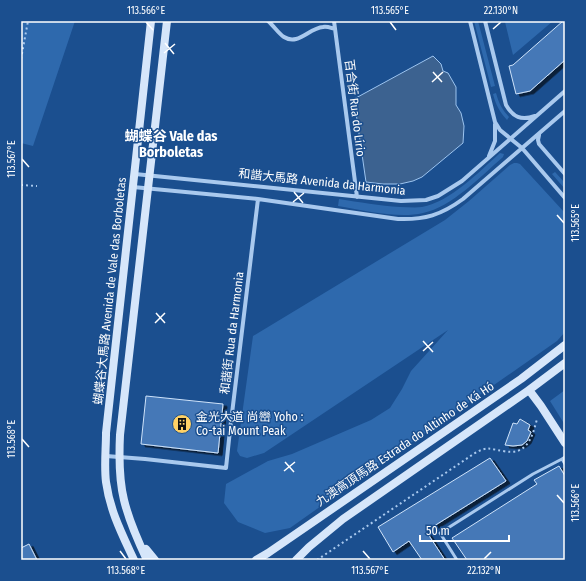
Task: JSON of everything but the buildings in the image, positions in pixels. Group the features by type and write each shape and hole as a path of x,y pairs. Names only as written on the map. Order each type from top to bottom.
{"street":[{"name":"蝴蝶谷大馬路 Avenida de Vale das Borboletas","path":"134,560 114,516 106,481 105,456 106,433 151,21"},
{"path":"148,560 134,532 124,500 122,490 120,436 167,21"},
{"path":"268,21 286,38 295,40 314,29 328,27 335,29"},
{"name":"百合街 Rua do Lírio","path":"334,21 357,197"},
{"path":"470,21 495,122 495,141 489,157"},
{"path":"485,21 506,105 515,116 521,118 528,119 540,113"},
{"name":"和諧大馬路 Avenida da Harmonia","path":"135,174 401,201 426,200 438,196 462,181 565,91"},
{"name":"和諧大馬路 Avenida da Harmonia","path":"133,187 258,200 398,219 412,219 434,215 450,208 471,192 565,111"},
{"path":"495,122 500,130 522,148 565,198"},
{"path":"540,132 538,137 539,144 565,174"},
{"name":"和諧街 Rua da Harmonia","path":"120,457 226,468 258,200"},
{"name":"九澳高頂馬路 Estrada do Altinho de Ká Hó","path":"256,560 521,379 565,345"},
{"name":"九澳高頂馬路 Estrada do Altinho de Ká Hó","path":"296,560 342,519 529,390 565,363"},
{"path":"529,390 565,443"},
{"path":"105,456 120,457"},
{"path":"134,532 155,560"}],"lane":[{"path":"457,560 440,533 533,474 564,458 565,464"}],"path":[{"path":"21,59 28,21"},
{"path":"21,185 37,186"},
{"path":"317,560 475,453 484,449 516,452 526,445 531,439 541,406"}],"shaded area":[{"path":"21,21 75,21 33,146 21,143"},
{"path":"474,21 478,21 495,86 491,87"},
{"path":"553,21 513,55 505,22"},
{"path":"433,56 441,64 443,71 448,73 456,87 456,105 461,113 464,126 463,143 422,177 413,181 400,184 366,182 354,99"},
{"path":"496,93 501,106 509,117 507,120 497,105 493,94"},
{"path":"500,153 504,154 503,157 466,190 434,210 413,215 403,215 338,206 339,199 400,207 422,207 433,204 464,185"},
{"path":"514,163 520,164 565,213 565,332 557,341 290,528 265,533 238,522 224,503 226,484 268,461 292,454 371,420 390,408 411,371 448,330 264,453 247,458 240,456 237,451 253,336 445,220"},
{"path":"555,172 565,183 565,189 552,174"},
{"path":"565,390 565,425 550,401"}],"place":[{"name":"金光大道 尚巒 Yoho : Co-tai Mount Peak","path":"182,424"}],"district":[{"name":"蝴蝶谷 Vale das Borboletas","path":"171,144"}]}
